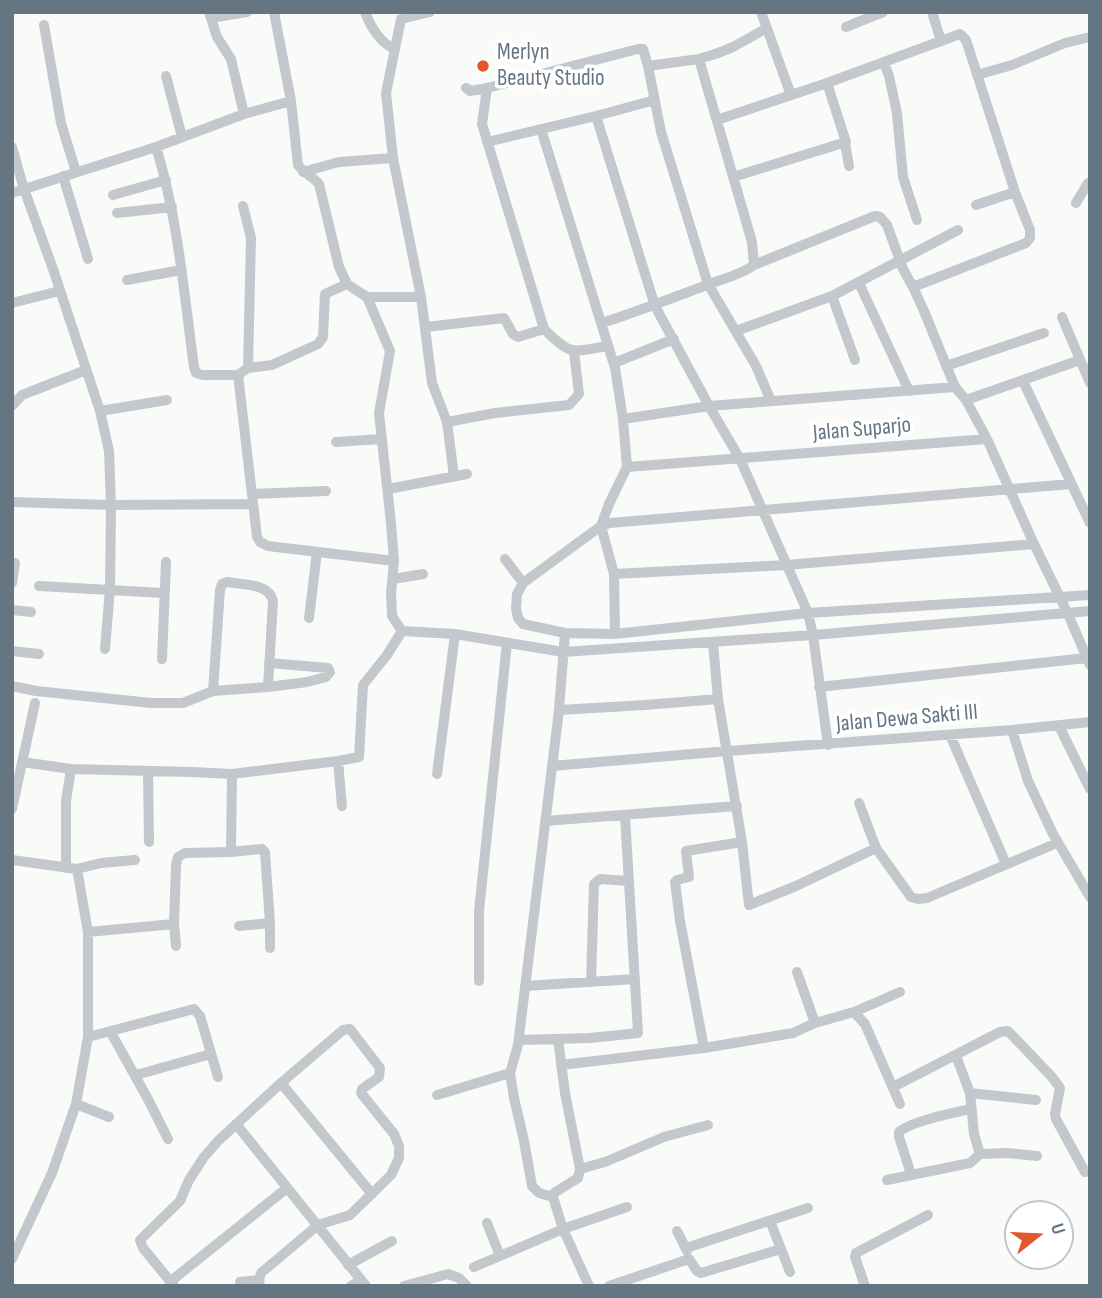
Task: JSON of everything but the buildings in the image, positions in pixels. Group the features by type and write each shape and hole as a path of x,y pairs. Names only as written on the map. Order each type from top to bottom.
{"street":[{"path":"244,114 231,59 216,37 210,15 247,12"},
{"path":"274,12 298,165 319,184 339,267 347,284 367,297 421,297"},
{"path":"365,12 369,24 389,47 394,49"},
{"path":"430,12 401,19 386,93 393,158 421,297 432,383 447,422 454,476"},
{"path":"761,12 791,95"},
{"path":"846,27 883,12"},
{"path":"932,12 941,41"},
{"path":"44,25 61,123 76,172"},
{"path":"649,66 699,59 733,47 767,28"},
{"path":"717,120 960,34 963,36 967,40 1015,192 1030,230 1030,238 1026,243 913,287"},
{"path":"977,75 1012,65 1065,43 1090,37"},
{"path":"466,88 470,91 487,88 643,49 649,66 661,132 708,284 756,366 771,401"},
{"path":"699,59 752,242 754,265"},
{"path":"884,63 897,113 902,177 917,220"},
{"path":"166,76 182,137"},
{"path":"827,83 846,140 849,166"},
{"path":"487,88 482,124 486,142 544,328 561,346 574,352 608,346"},
{"path":"486,142 655,100"},
{"path":"12,193 156,147 244,114 290,101"},
{"path":"597,116 655,306 740,459 808,613 828,745"},
{"path":"541,129 614,363 623,419 627,467 601,526 614,574 615,634"},
{"path":"733,177 845,143"},
{"path":"12,147 100,411 109,451 110,589 106,649"},
{"path":"156,147 172,207 197,373 238,375 248,368 272,365 318,344 323,337 325,293 347,284"},
{"path":"303,172 339,162 393,158"},
{"path":"63,176 88,259"},
{"path":"113,195 166,180"},
{"path":"1076,204 1089,181"},
{"path":"976,205 1015,192"},
{"path":"243,206 251,238 248,368"},
{"path":"117,213 172,207"},
{"path":"601,323 743,273 754,265 876,216 887,225 955,387 966,400 988,439 1088,662 819,687"},
{"path":"736,331 832,296 958,230"},
{"path":"127,280 181,270"},
{"path":"859,283 909,391"},
{"path":"12,303 59,291"},
{"path":"832,296 855,360"},
{"path":"367,297 390,351 379,413 394,561 392,616 402,631"},
{"path":"1062,317 1090,383"},
{"path":"426,327 504,318 513,334 518,337 544,328"},
{"path":"946,366 1044,332"},
{"path":"614,363 674,339"},
{"path":"447,422 495,413 569,405 579,394 574,352"},
{"path":"966,400 1080,360"},
{"path":"12,406 22,395 86,370"},
{"path":"238,375 257,537 260,542 268,547 394,561"},
{"path":"1023,382 1090,523"},
{"path":"623,419 709,406 955,387"},
{"path":"100,411 167,400"},
{"path":"336,442 381,439"},
{"name":"Jalan Suparjo","path":"627,467 988,439"},
{"path":"388,489 467,474"},
{"path":"1071,484 610,523 601,526 523,583 516,594 516,608 518,618 523,624 565,632 615,634 808,613 1090,595"},
{"path":"12,502 111,505 253,499 326,491"},
{"path":"614,574 786,565 1034,544"},
{"path":"309,618 317,552"},
{"path":"505,559 523,583"},
{"path":"162,659 166,562"},
{"path":"12,583 15,563"},
{"path":"393,579 423,574"},
{"path":"213,691 222,584 228,582 265,589 271,595 273,601 268,687"},
{"path":"39,586 163,593"},
{"path":"12,610 31,612"},
{"path":"402,631 455,634 564,652 713,643 1090,611"},
{"path":"22,762 71,769 232,774 359,757 363,685 402,631"},
{"path":"553,1197 539,1193 532,1186 510,1073 519,1040 559,710 565,632"},
{"path":"437,774 455,634"},
{"path":"478,981 479,911 507,643"},
{"path":"713,643 718,699 743,842 749,905 876,848"},
{"path":"12,650 39,654"},
{"path":"12,686 151,704 183,703 213,691 307,682 326,677 330,672 328,668 269,663"},
{"path":"559,710 718,699"},
{"path":"12,809 35,703"},
{"name":"Jalan Dewa Sakti III","path":"552,766 1090,722"},
{"path":"1059,726 1090,789"},
{"path":"1012,730 1028,781 1057,843 1090,897"},
{"path":"950,735 1006,863"},
{"path":"338,761 342,806"},
{"path":"12,1259 52,1173 75,1104 88,1037 88,932 71,869 65,802 71,769"},
{"path":"148,771 149,842"},
{"path":"231,852 232,774"},
{"path":"859,803 876,848 911,897 918,900 1057,843"},
{"path":"545,821 737,806"},
{"path":"519,1040 638,1033 625,816"},
{"path":"704,1048 675,882 689,877 686,850 743,842"},
{"path":"176,946 174,924 178,857 185,853 262,849 265,852 270,948"},
{"path":"12,860 71,869 135,860"},
{"path":"591,982 594,884 600,879 628,881"},
{"path":"239,926 270,923"},
{"path":"88,932 174,924"},
{"path":"797,972 815,1023"},
{"path":"525,986 635,979"},
{"path":"561,1065 704,1048 793,1033 900,992"},
{"path":"88,1037 194,1009 200,1016 218,1077"},
{"path":"853,1012 865,1024 900,1104"},
{"path":"240,1282 260,1283 261,1273 318,1225 350,1215 391,1175 399,1158 394,1134 361,1093 379,1077 380,1068 350,1029 343,1030 236,1124 204,1157 189,1180 180,1202 139,1240 173,1283 287,1188"},
{"path":"110,1031 168,1139"},
{"path":"893,1087 1000,1032 1008,1031 1060,1088 1056,1119 1085,1172"},
{"path":"558,1039 565,1093 580,1169 578,1178 554,1193 553,1197 563,1229 589,1286"},
{"path":"135,1075 211,1054"},
{"path":"956,1056 970,1093 974,1134 980,1154"},
{"path":"437,1095 510,1073"},
{"path":"281,1083 372,1194"},
{"path":"970,1093 1036,1100"},
{"path":"75,1104 110,1117"},
{"path":"911,1174 898,1132 913,1125 971,1109"},
{"path":"236,1124 318,1225 359,1284"},
{"path":"580,1169 605,1162 664,1137 708,1125"},
{"path":"887,1180 970,1163 980,1154 1037,1156"},
{"path":"474,1267 563,1229 627,1207"},
{"path":"609,1286 808,1208"},
{"path":"865,1286 856,1253 928,1214"},
{"path":"771,1221 790,1272"},
{"path":"487,1223 500,1256"},
{"path":"677,1231 697,1271 701,1273 781,1249"},
{"path":"348,1265 392,1241"},
{"path":"404,1286 448,1274 459,1278 467,1286"}],"place":[{"name":"Merlyn Beauty Studio","path":"483,66"}]}
